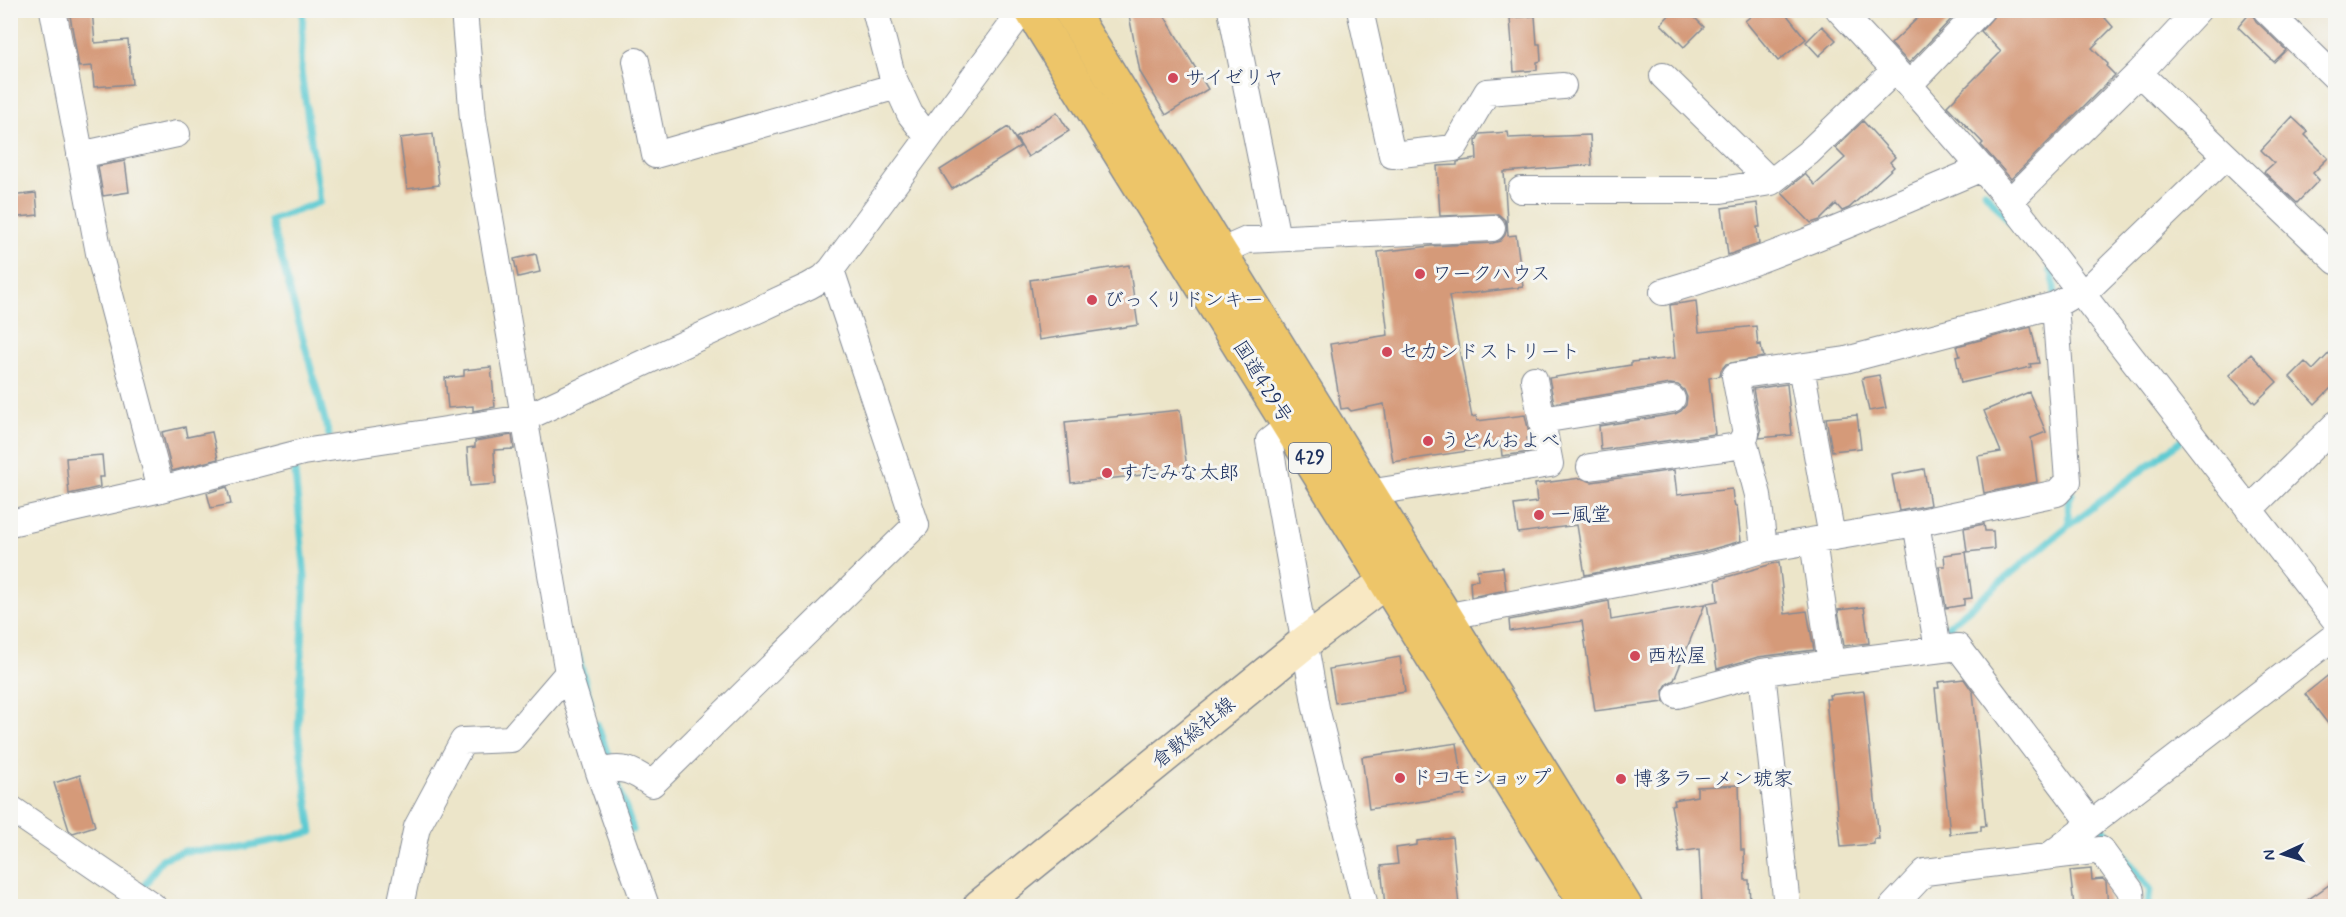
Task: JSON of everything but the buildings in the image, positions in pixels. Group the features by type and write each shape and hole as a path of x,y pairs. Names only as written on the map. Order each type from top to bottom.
{"highway":[{"name":"国道429号","path":"1031,10 1290,425 1398,571 1587,906"},
{"name":"国道429号","path":"1070,10 1368,493 1398,571 1444,617 1625,906"}],"main road":[{"name":"倉敷総社線","path":"980,906 1304,643 1398,571"}],"street":[{"path":"53,10 99,253 161,489"},
{"path":"464,10 473,120 532,414 568,673 606,770 646,906"},
{"path":"875,10 897,86 910,114 928,137"},
{"path":"10,523 161,489 303,452 532,414 809,286 831,270 1023,10"},
{"path":"1232,10 1278,238"},
{"path":"1360,10 1392,155 1454,148 1487,92 1563,86"},
{"path":"1521,190 1721,190 1771,182 1901,78 1981,10"},
{"path":"2015,196 2139,73 2198,10"},
{"path":"2266,10 2336,78"},
{"path":"1856,16 1901,78 1982,168 2015,196 2249,510 2336,621"},
{"path":"636,61 655,155 897,86"},
{"path":"2139,73 2336,261"},
{"path":"1663,76 1771,182"},
{"path":"80,155 177,134"},
{"path":"1590,466 1738,446 1746,434 1735,376 1846,360 2055,305 2086,289 2226,156"},
{"path":"1663,292 1722,274 1778,253 1982,168"},
{"path":"1220,252 1246,240 1492,228"},
{"path":"606,770 623,768 636,773 652,784 916,525 831,270"},
{"path":"1444,617 1706,567 1764,549 1916,523 2056,493 2068,481 2055,305"},
{"path":"1802,367 1822,539 1831,663"},
{"path":"1368,493 1550,464 1534,379"},
{"path":"1542,420 1672,399"},
{"path":"1316,406 1269,441 1316,708 1365,906"},
{"path":"2249,510 2334,429"},
{"path":"1743,438 1758,495 1764,549"},
{"path":"1916,523 1938,649"},
{"path":"2049,856 2336,635"},
{"path":"1677,695 1762,672 1958,647 2094,821"},
{"path":"1762,672 1787,906"},
{"path":"400,906 417,827 463,741 511,739 568,673"},
{"path":"10,808 149,905"},
{"path":"1893,906 1924,872 2102,850 2131,891 2132,906"}],"shaded area":[{"path":"2279,11 2335,11 2335,65"}],"waterway":[{"path":"303,10 301,71 320,202 271,220 329,435"},
{"path":"1985,192 2016,229"},
{"path":"2050,270 2053,275 2055,294"},
{"path":"2069,525 2182,440"},
{"path":"144,886 162,859 184,851 234,849 312,832 298,732 305,577 294,462"},
{"path":"1959,640 1948,626 2069,525 2068,499 2072,494"},
{"path":"578,655 591,705"},
{"path":"597,724 611,764"},
{"path":"615,775 633,830"},
{"path":"2099,823 2150,889 2148,906"}],"place":[{"name":"サイゼリヤ","path":"1173,78"},
{"name":"ワークハウス","path":"1420,274"},
{"name":"びっくりドンキー","path":"1092,300"},
{"name":"セカンドストリート","path":"1387,352"},
{"name":"うどんおよべ","path":"1428,441"},
{"name":"すたみな太郎","path":"1107,473"},
{"name":"一風堂","path":"1539,515"},
{"name":"西松屋","path":"1635,656"},
{"name":"ドコモショップ","path":"1400,778"},
{"name":"博多ラーメン琥家","path":"1621,779"}]}
